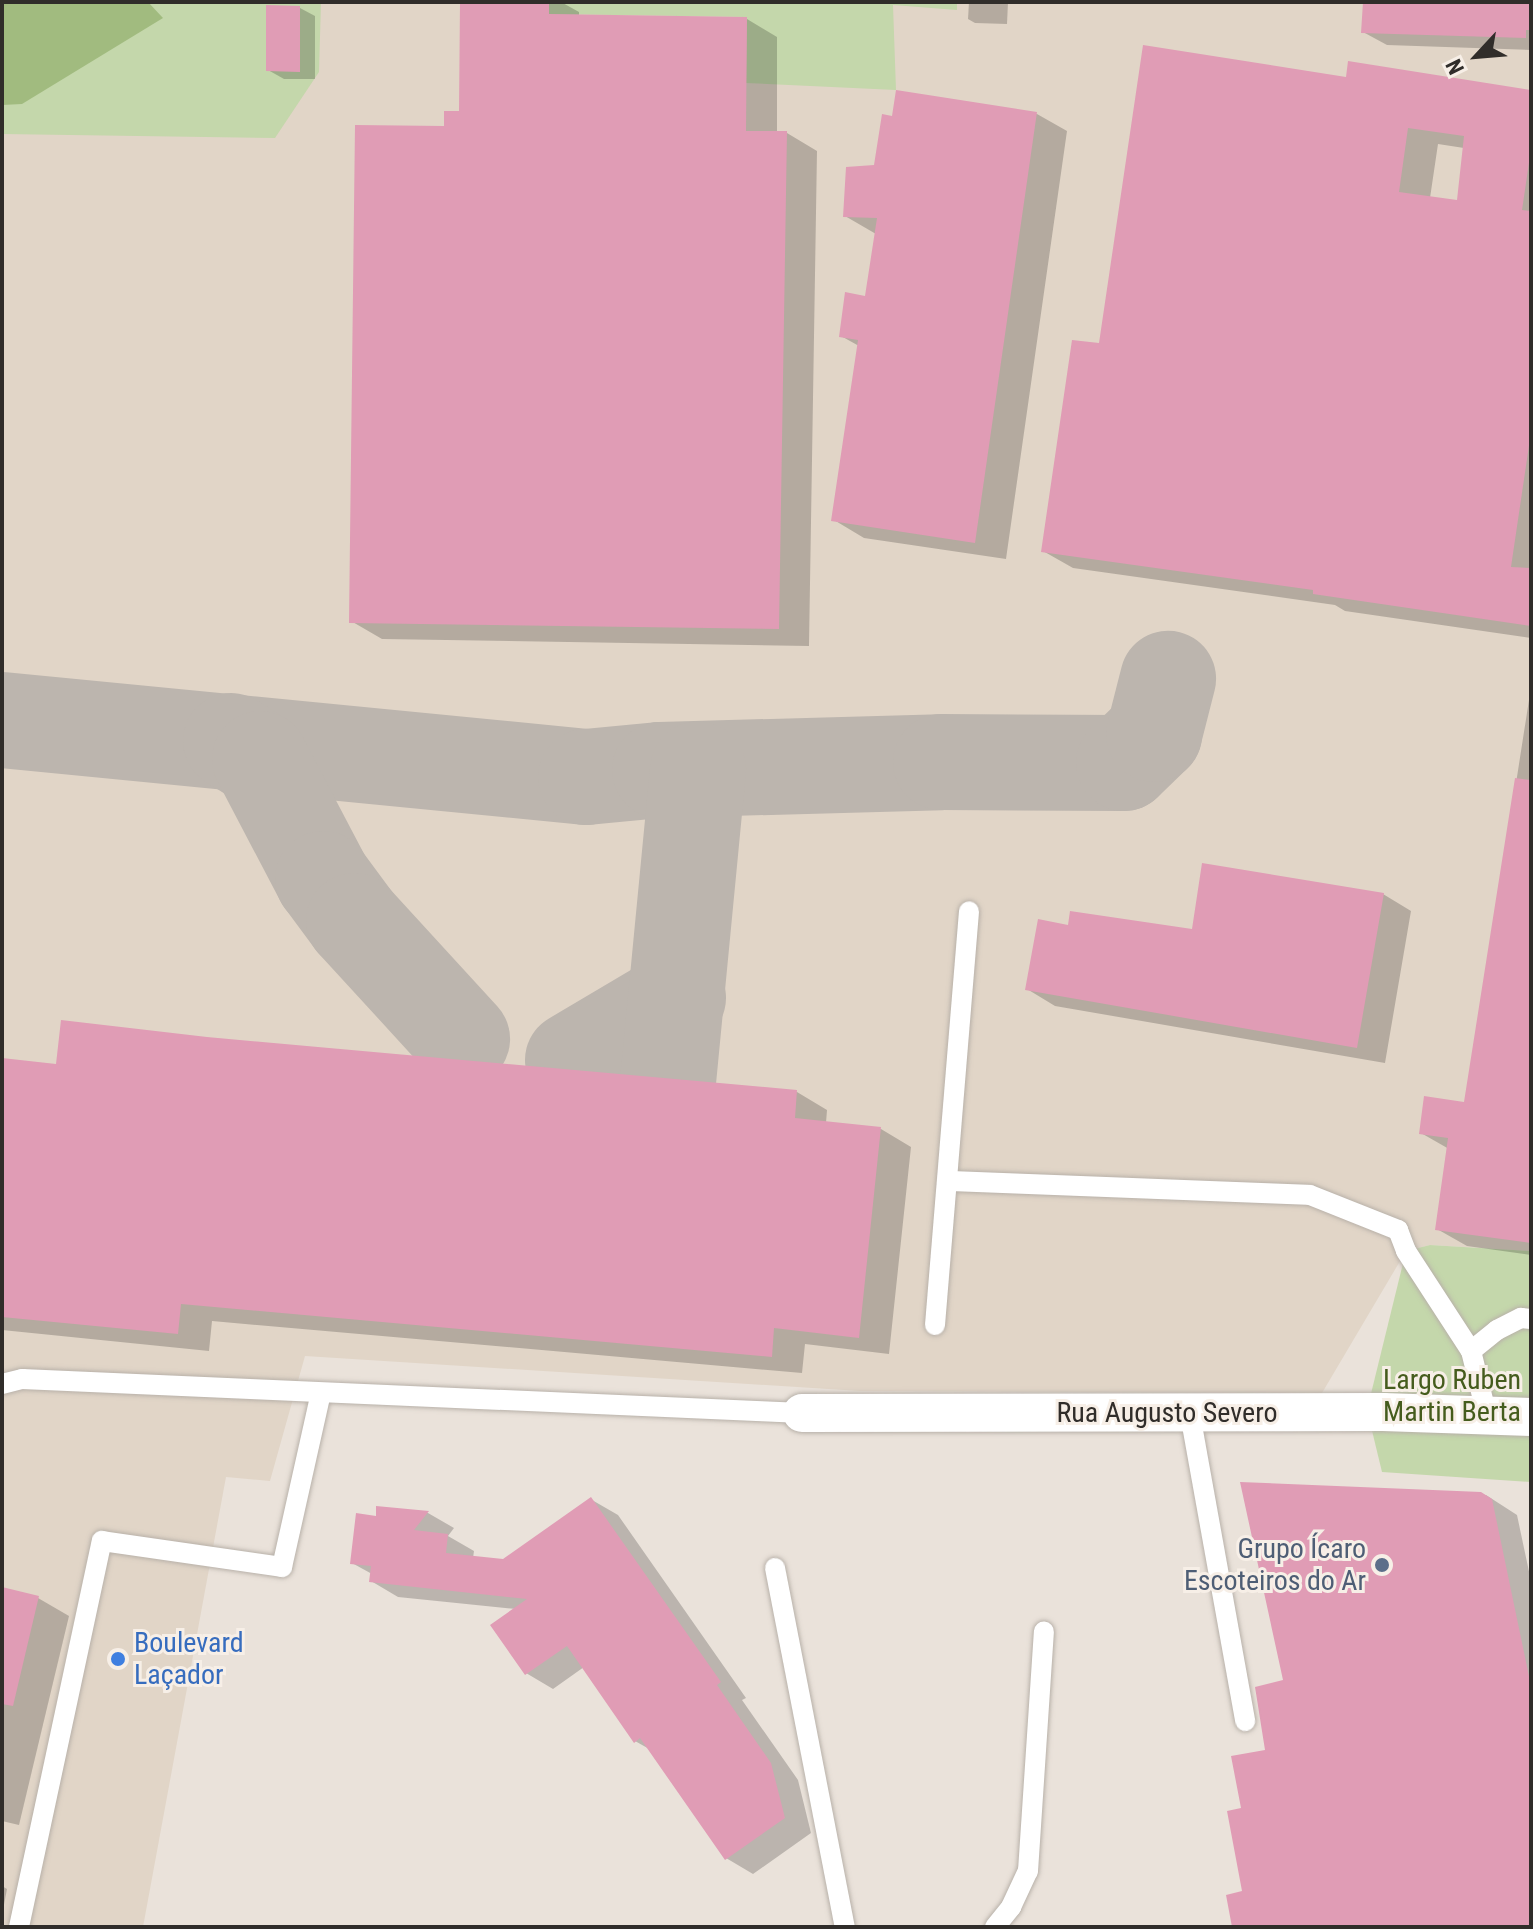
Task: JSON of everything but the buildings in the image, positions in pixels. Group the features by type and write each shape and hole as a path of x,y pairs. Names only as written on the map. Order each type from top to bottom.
{"street":[{"name":"Rua Augusto Severo","path":"802,1413 1383,1412 1531,1417"}],"lane":[{"path":"935,1325 969,911"},
{"path":"948,1181 1310,1195 1398,1230 1406,1251 1471,1351 1487,1416"},
{"path":"1471,1351 1497,1330 1521,1318 1531,1319"},
{"path":"2,1384 22,1379 802,1413"},
{"path":"19,1927 102,1541 282,1567 321,1393"},
{"path":"1190,1414 1245,1721"},
{"path":"775,1568 845,1927"},
{"path":"995,1927 1011,1907 1028,1871 1044,1632"}],"shaded area":[{"path":"2,2 1531,2 1531,1251 1430,1245 1406,1251 1322,1393 860,1391 305,1356 270,1481 226,1477 143,1927 2,1927"}],"green space":[{"path":"2,2 321,2 319,72 275,138 2,134"},
{"path":"2,2 148,2 163,18 22,104 2,105"},
{"path":"549,2 957,2 957,10 893,5 896,90 746,83 747,17 549,14"},
{"name":"Largo Ruben Martin Berta","path":"1430,1245 1531,1251 1531,1482 1382,1472 1367,1410 1406,1251"}],"taxiway":[{"path":"2,720 586,777 660,770 941,762 1124,763 1154,734 1168,679"},
{"path":"231,741 260,759 323,879 354,921 462,1039"},
{"path":"667,1092 698,769"},
{"path":"573,1060 678,998"}],"place":[{"name":"Grupo Ícaro Escoteiros do Ar","path":"1382,1565"},
{"name":"Boulevard Laçador","path":"118,1659"}]}
